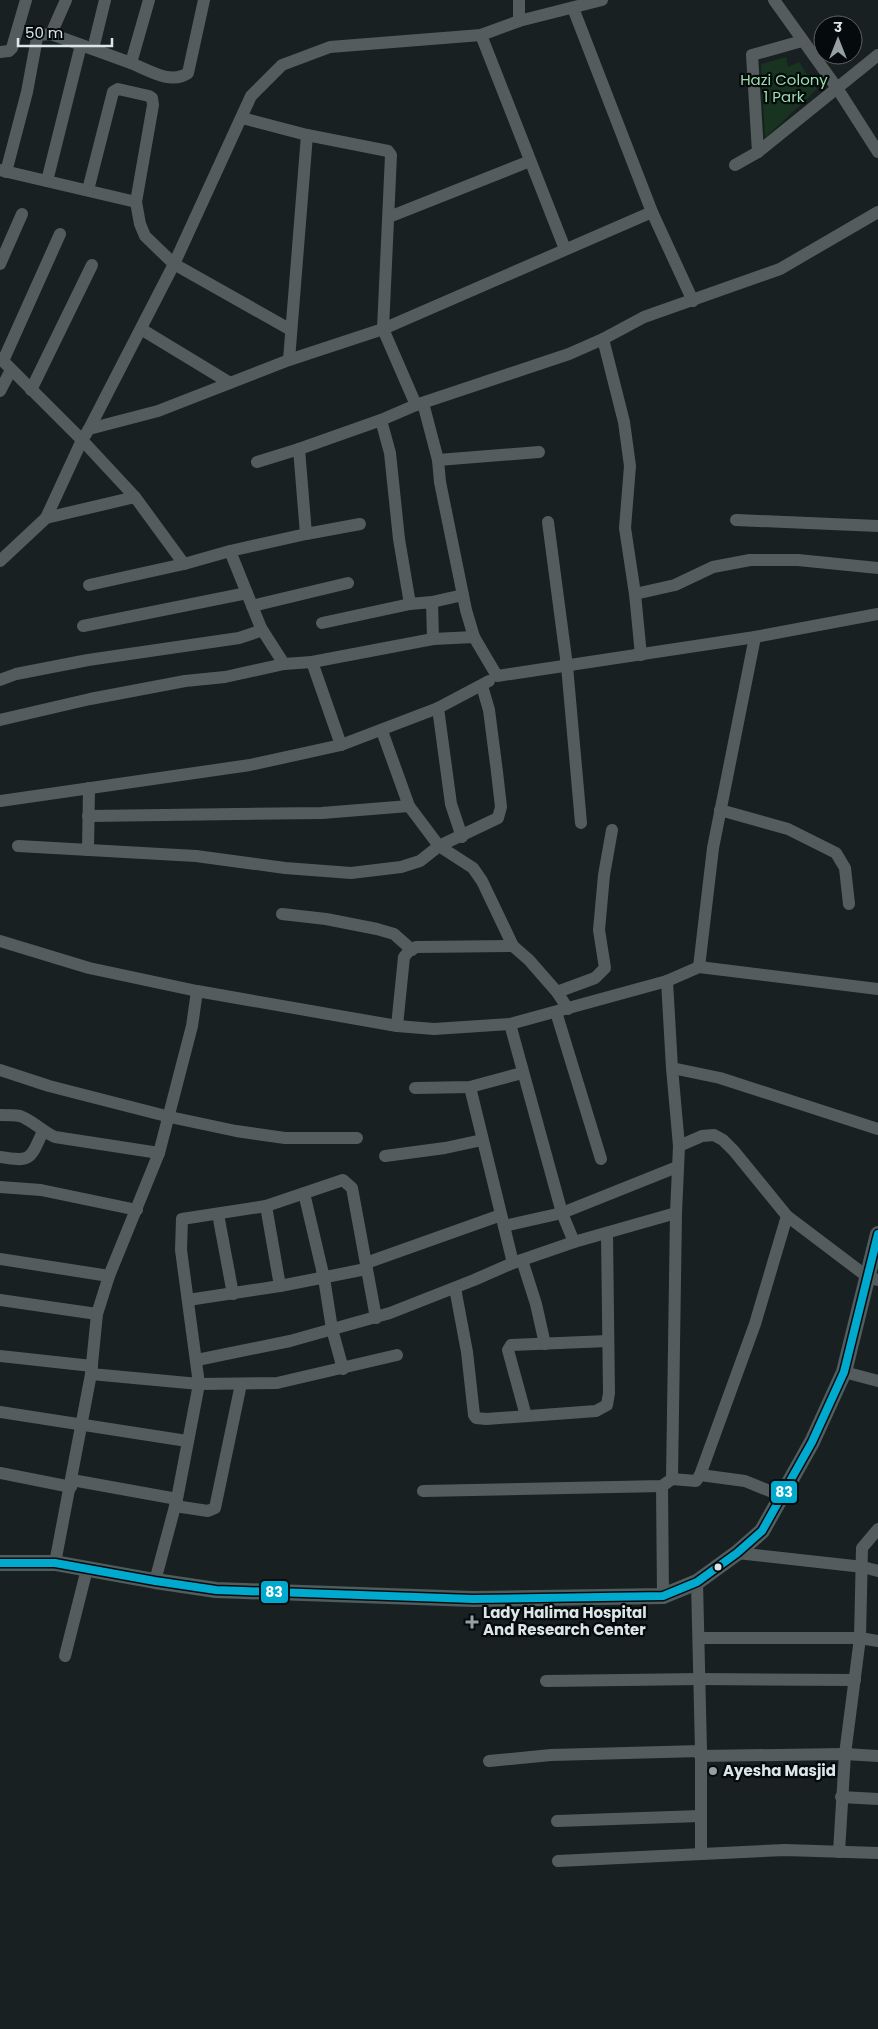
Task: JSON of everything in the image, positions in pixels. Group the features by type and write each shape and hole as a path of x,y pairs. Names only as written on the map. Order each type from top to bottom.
{"main road":[{"path":"0,1563 55,1563 216,1590 464,1599 662,1596 697,1582 737,1553 762,1531 812,1442 844,1372 873,1279 878,1234"}],"street":[{"path":"0,52 9,51 12,48 26,0"},
{"path":"51,34 66,0"},
{"path":"47,180 87,47 106,0"},
{"path":"132,63 149,0"},
{"path":"136,202 3,171 27,92 37,38 39,35 51,34 166,77 182,77 188,73 204,0"},
{"path":"519,0 519,21"},
{"path":"3,554 46,518 86,434 174,264 251,96 282,65 330,47 481,35 519,21 602,0"},
{"path":"774,0 878,152"},
{"path":"574,8 652,212 693,301"},
{"path":"481,35 565,249"},
{"path":"758,152 752,55 802,41"},
{"path":"734,165 758,152 878,55"},
{"path":"88,190 113,92 118,89 152,98 154,104 136,202 140,224 145,236 174,264 291,330"},
{"path":"242,118 307,135 388,150 392,158 383,329 419,404 438,460 440,482 463,595 474,637 497,676"},
{"path":"289,360 307,135"},
{"path":"389,217 530,160"},
{"path":"86,434 158,410 289,360 383,329 652,212"},
{"path":"257,462 381,420 419,404 569,354 644,318 780,269 878,212"},
{"path":"0,264 22,214"},
{"path":"0,391 5,363 60,234"},
{"path":"31,390 92,265"},
{"path":"140,328 230,383"},
{"path":"603,339 624,422 630,466 625,528 635,594 641,655"},
{"path":"5,363 31,390 86,434 184,564"},
{"path":"381,420 390,453 399,539 410,604"},
{"path":"299,449 306,534"},
{"path":"438,460 538,452"},
{"path":"46,518 134,497"},
{"path":"736,520 878,526"},
{"path":"548,522 567,666 581,822"},
{"path":"89,585 306,534 360,524"},
{"path":"230,552 261,628 284,664"},
{"path":"635,594 675,585 713,567 750,560 798,560 878,568"},
{"path":"252,606 348,583"},
{"path":"83,626 246,592"},
{"path":"322,623 463,595"},
{"path":"432,602 434,639"},
{"path":"0,802 250,765 341,745 438,708 482,686 497,676 755,637 878,614"},
{"path":"0,680 16,674 88,660 159,648 239,638 257,632 261,628"},
{"path":"0,720 90,699 185,681 225,677 284,664 312,662 434,639 474,637"},
{"path":"699,967 712,848 755,637"},
{"path":"312,662 341,745"},
{"path":"18,846 196,856 285,868 351,873 401,867 420,861 439,846 462,837 498,818 501,806 489,710 482,686"},
{"path":"438,708 451,804 462,837"},
{"path":"382,730 409,806 439,846 473,868 482,881 513,946 557,992 601,1159"},
{"path":"88,850 89,788"},
{"path":"88,816 322,813 409,806"},
{"path":"720,810 788,829 836,853 845,868 849,904"},
{"path":"557,992 594,978 605,968 599,930 604,875 612,830"},
{"path":"282,914 326,919 376,928 394,934 412,950"},
{"path":"0,941 89,968 197,990 397,1026 434,1030 510,1024 667,981 699,967 878,989"},
{"path":"397,1026 404,957 412,950 416,948 513,946"},
{"path":"662,1596 679,1146 667,981"},
{"path":"55,1563 82,1425 91,1370 96,1314 109,1276 159,1153 170,1117 192,1026 197,990"},
{"path":"510,1024 562,1213 574,1242"},
{"path":"672,1068 720,1078 878,1129"},
{"path":"0,1070 49,1086 170,1117 236,1131 285,1138 357,1138"},
{"path":"415,1088 470,1087 522,1073"},
{"path":"470,1087 502,1220 536,1304 545,1344"},
{"path":"0,1115 21,1116 43,1132 55,1137 159,1153"},
{"path":"0,1157 22,1160 29,1158 43,1132"},
{"path":"679,1146 702,1136 714,1135 723,1140 788,1216 873,1279"},
{"path":"385,1156 445,1148 482,1140"},
{"path":"188,1300 324,1278 366,1266 502,1220 562,1213 677,1167"},
{"path":"155,1581 176,1502 199,1384 182,1250 182,1219 266,1206 343,1180 352,1188 376,1318"},
{"path":"0,1187 41,1190 137,1210"},
{"path":"304,1193 324,1278 332,1330 343,1369"},
{"path":"266,1206 280,1286"},
{"path":"197,1360 290,1341 376,1318 455,1288 517,1261 574,1242 676,1213"},
{"path":"218,1214 233,1294"},
{"path":"423,1491 696,1481 700,1475 755,1324 788,1216"},
{"path":"455,1288 467,1352 474,1415 476,1418 486,1419 596,1411 607,1405 609,1393 607,1234"},
{"path":"0,1259 109,1276"},
{"path":"0,1300 96,1314"},
{"path":"526,1416 509,1347 511,1345 608,1341"},
{"path":"0,1356 199,1384 241,1384 278,1383 397,1355"},
{"path":"844,1372 878,1381"},
{"path":"0,1473 176,1502 208,1511 214,1508 241,1384"},
{"path":"0,1412 187,1441"},
{"path":"700,1475 745,1481 782,1496"},
{"path":"839,1852 845,1754 860,1638 862,1548 878,1528"},
{"path":"737,1553 863,1567 878,1571"},
{"path":"65,1656 87,1569"},
{"path":"697,1582 700,1679 701,1854"},
{"path":"699,1638 860,1638 878,1641"},
{"path":"546,1681 700,1679 855,1680"},
{"path":"489,1761 551,1755 701,1753 878,1756"},
{"path":"841,1797 878,1798"},
{"path":"557,1821 700,1816"},
{"path":"558,1861 631,1859 785,1850 878,1854"}],"green space":[{"name":"Hazi Colony 1 Park","path":"786,57 788,67 799,62 817,89 765,138 761,64"}],"transit line":[{"name":"83","path":"0,1563 55,1563 216,1590 473,1599 663,1596 697,1582 737,1553 762,1531 812,1442 844,1372 878,1234"}],"place":[{"name":"Lady Halima Hospital And Research Center","path":"472,1622"},
{"name":"Ayesha Masjid","path":"713,1771"}]}
